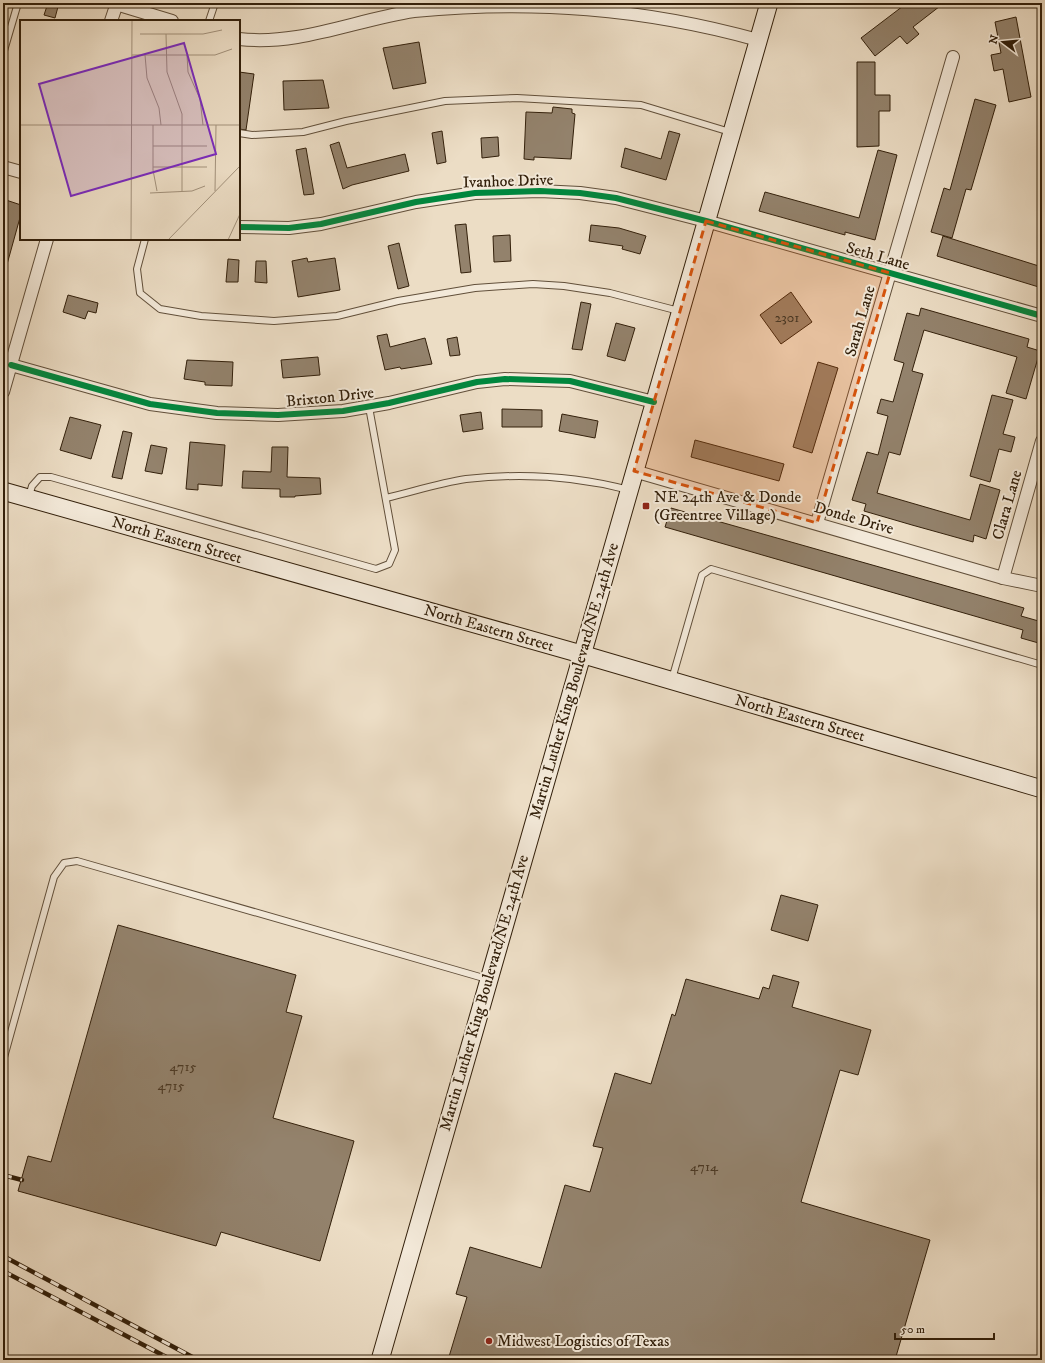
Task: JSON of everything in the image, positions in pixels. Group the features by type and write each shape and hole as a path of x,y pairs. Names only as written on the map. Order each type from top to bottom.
{"main road":[{"name":"Martin Luther King Boulevard/NE 24th Ave","path":"380,1360 581,654 769,3"},
{"name":"North Eastern Street","path":"3,491 581,654 1042,789"}],"street":[{"path":"240,39 284,40 414,11 527,3 568,4 614,8 709,26 758,40"},
{"path":"111,20 116,4 169,20"},
{"name":"Sarah Lane","path":"817,524 953,57"},
{"path":"3,167 20,172"},
{"name":"Ivanhoe Drive","path":"240,227 289,228 321,224 416,202 475,193 512,191 580,193 616,198 706,221"},
{"name":"Seth Lane","path":"706,221 1042,316"},
{"path":"3,392 47,240"},
{"name":"Brixton Drive","path":"11,365 118,396 184,410 217,413 278,416 317,414 369,407 477,382 504,379 570,381 654,402"},
{"name":"Clara Lane","path":"1003,578 1042,441"},
{"name":"Donde Drive","path":"634,471 1003,578 1042,586"}],"lane":[{"path":"3,54 18,3"},
{"path":"209,20 214,3"},
{"path":"240,133 252,135 303,132 346,121 445,101 517,98 642,105 732,132"},
{"path":"145,240 137,269 140,293 160,309 201,316 274,321 337,316 398,301 475,288 533,284 564,286 610,293 680,311"},
{"path":"28,498 32,486 40,478 51,477 376,569 389,564 395,550 369,407"},
{"path":"386,498 465,479 536,476 577,479 604,483 629,490"},
{"path":"671,680 702,576 711,569 1042,665"},
{"path":"3,1061 54,877 64,863 78,861 488,980"}],"highlighted area":[{"path":"706,221 890,273 817,523 634,471"}],"building":[{"path":"48,3 59,3 55,18 44,15"},
{"path":"907,3 944,3 913,27 919,34 907,44 900,36 875,56 861,38"},
{"path":"1016,17 1031,97 1009,102 1003,69 994,71 991,55 1001,53 995,22"},
{"path":"419,42 426,83 393,89 383,48"},
{"path":"857,62 875,62 875,95 890,95 890,111 879,111 879,146 857,147"},
{"path":"240,72 254,74 246,130 240,129"},
{"path":"323,80 329,108 284,110 283,81"},
{"path":"975,99 996,105 971,190 966,189 952,238 931,232 944,188 950,190"},
{"path":"553,107 572,109 572,113 575,114 571,159 534,157 534,160 524,159 526,112 552,113"},
{"path":"442,131 446,162 437,164 432,133"},
{"path":"669,131 680,134 666,180 621,167 625,148 661,159"},
{"path":"498,137 499,156 482,158 481,138"},
{"path":"339,142 347,168 405,154 409,171 352,185 343,189 330,145"},
{"path":"306,148 314,194 304,195 296,150"},
{"path":"878,150 897,155 875,240 845,232 845,235 759,211 765,192 859,218"},
{"path":"3,199 20,205 20,218 6,268 3,267"},
{"path":"466,224 471,272 461,273 455,225"},
{"path":"591,225 619,228 646,236 640,254 622,249 623,246 589,241"},
{"path":"510,235 511,261 494,262 493,236"},
{"path":"943,236 1042,267 1042,288 937,256"},
{"path":"399,243 409,286 398,289 388,246"},
{"path":"307,258 308,262 335,258 340,290 298,297 292,261"},
{"path":"228,259 239,260 238,282 226,282"},
{"path":"256,261 266,261 267,283 255,282"},
{"path":"791,292 812,322 781,344 760,315"},
{"path":"68,295 98,303 96,313 88,311 85,319 63,312"},
{"path":"581,302 591,304 582,350 572,349"},
{"path":"921,308 1029,339 1027,347 1040,351 1026,399 1006,393 1017,357 924,330 912,371 923,374 900,455 889,452 877,493 970,520 980,484 1000,490 986,539 974,535 973,542 912,525 864,511 866,504 852,500 867,452 878,455 888,416 877,413 881,399 893,402 904,363 894,360 907,313 919,316"},
{"path":"616,323 635,328 625,361 607,356"},
{"path":"387,334 390,347 425,338 432,364 385,370 377,336"},
{"path":"457,337 460,355 450,356 447,339"},
{"path":"318,357 320,375 283,378 281,360"},
{"path":"187,360 233,362 232,386 205,385 205,382 184,379"},
{"path":"818,362 838,368 812,453 793,447"},
{"path":"992,395 1013,400 1003,434 1015,437 1011,452 999,449 990,482 970,476"},
{"path":"502,409 542,410 542,427 502,427"},
{"path":"481,412 483,429 463,432 460,415"},
{"path":"562,414 598,421 595,438 559,431"},
{"path":"70,417 101,425 91,459 60,450"},
{"path":"123,431 132,433 122,479 112,477"},
{"path":"695,440 784,464 779,481 691,457"},
{"path":"190,442 225,445 222,486 198,484 198,490 186,489"},
{"path":"151,445 167,448 162,474 145,471"},
{"path":"272,447 288,447 287,477 320,478 321,494 280,497 280,489 242,488 243,471 271,472"},
{"path":"671,508 1024,608 1021,616 1042,622 1042,644 1021,638 1023,630 665,527"},
{"path":"781,895 818,905 808,941 771,930"},
{"path":"118,925 296,975 286,1012 302,1016 273,1118 354,1141 320,1261 221,1232 216,1246 18,1191 28,1156 51,1162"},
{"path":"773,975 799,982 792,1007 871,1030 858,1075 840,1070 801,1202 930,1240 895,1360 448,1360 467,1297 456,1294 470,1247 541,1268 565,1185 590,1192 603,1148 593,1146 615,1073 651,1084 672,1014 675,1016 686,979 759,999 763,987 769,989"}],"railway":[{"path":"3,1175 22,1180"},
{"path":"3,1256 198,1360"},
{"path":"3,1271 172,1360"}],"cycle path":[{"path":"240,227 289,228 321,224 416,202 475,193 540,191 580,193 616,198 706,221 1042,316"},
{"path":"11,365 150,404 217,413 278,415 343,411 389,403 477,382 505,379 570,381 654,402"}],"place":[{"name":"NE 24th Ave & Donde (Greentree Village)","path":"646,506"},
{"name":"Midwest Logistics of Texas","path":"489,1341"}]}
